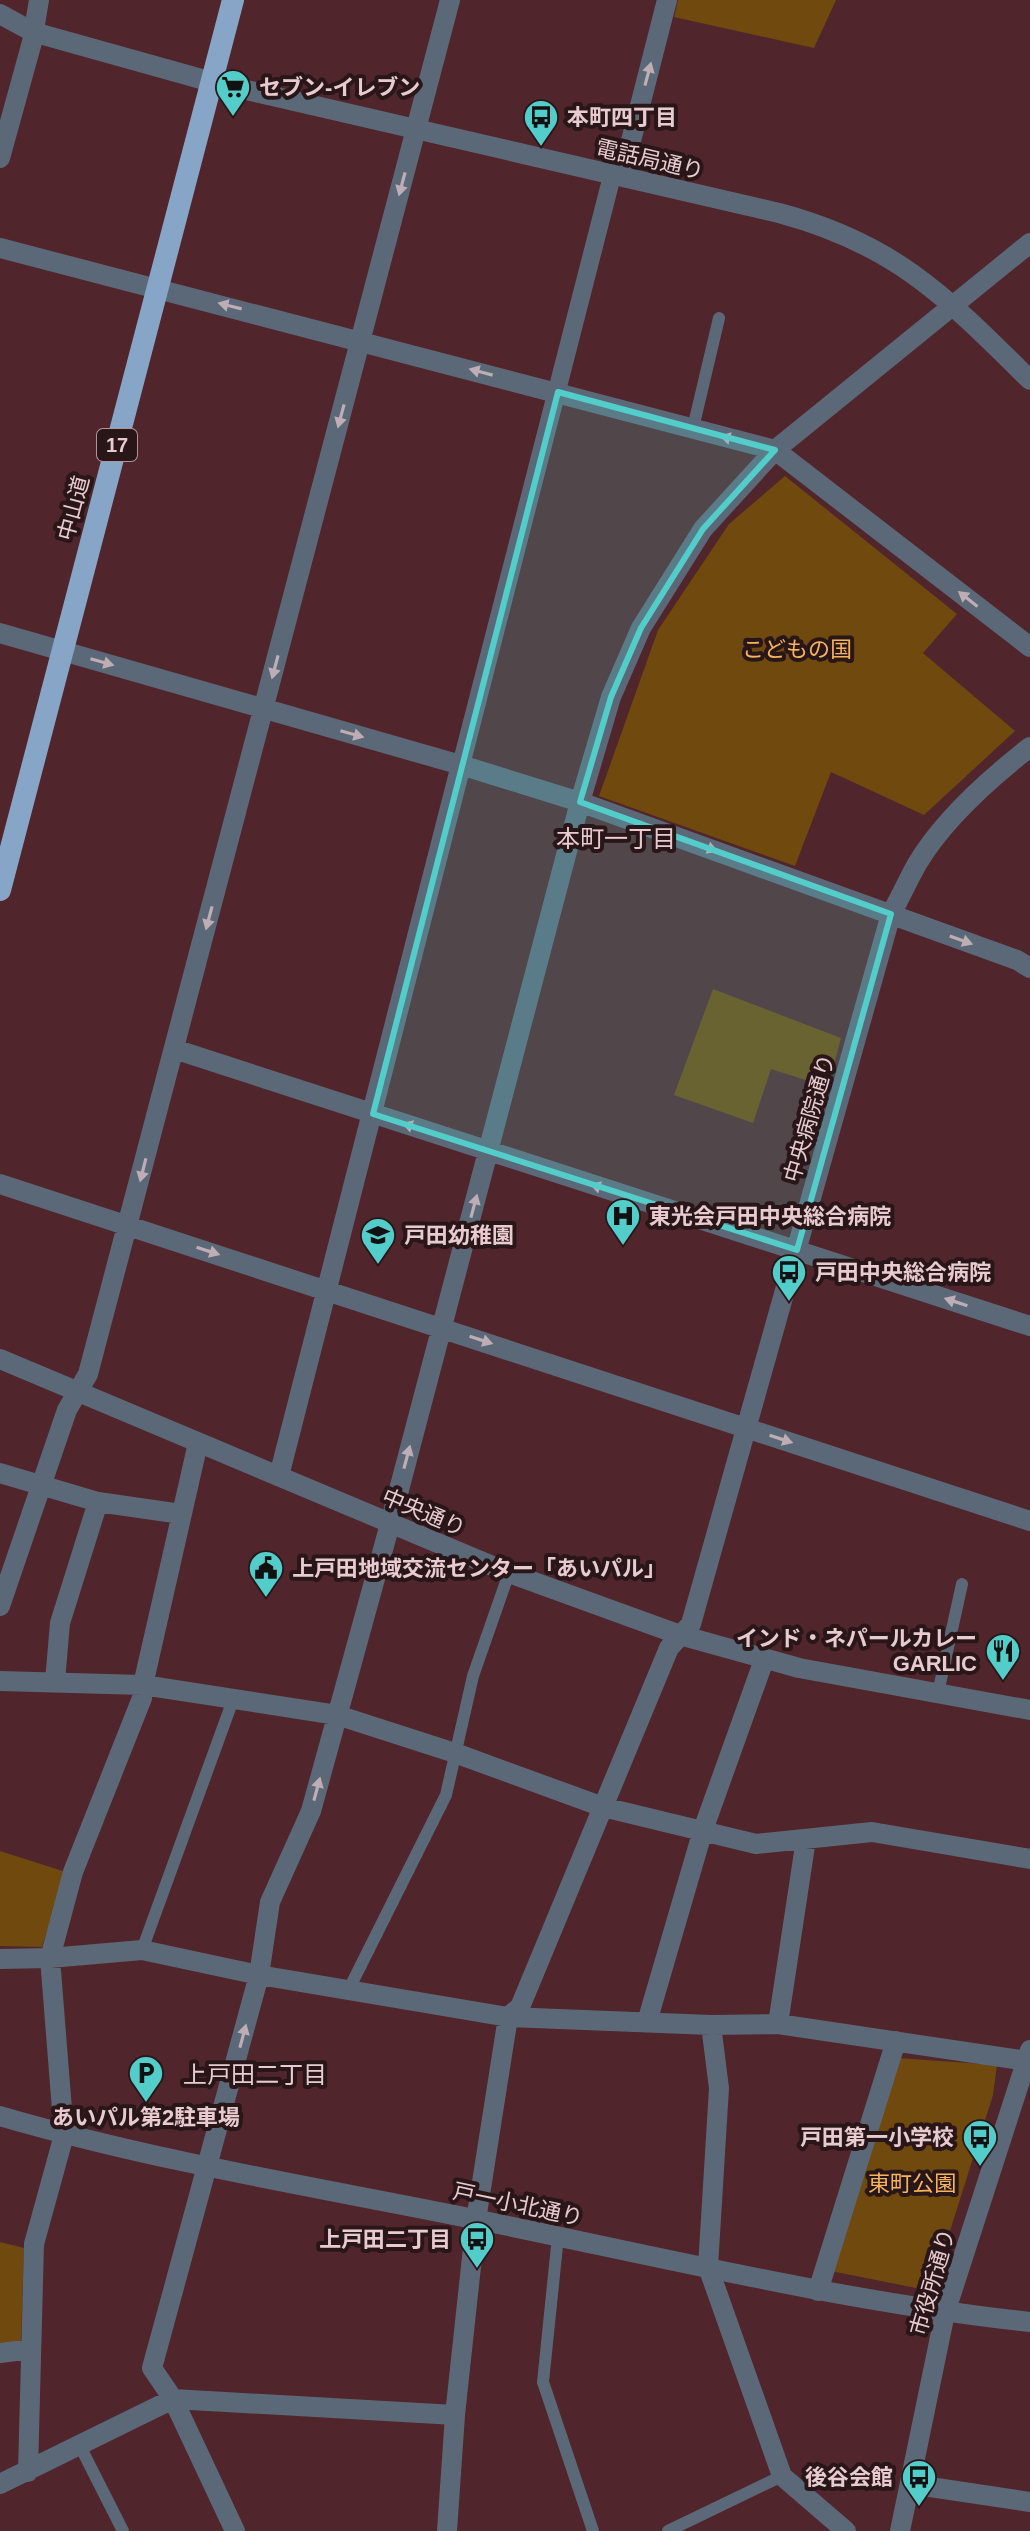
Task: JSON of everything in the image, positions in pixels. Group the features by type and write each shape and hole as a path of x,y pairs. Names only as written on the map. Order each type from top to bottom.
{"highway":[{"name":"中山道","path":"0,890 233,0"}],"street":[{"path":"0,158 39,0"},
{"path":"0,1606 67,1410 88,1374 450,0"},
{"path":"279,1476 558,392 667,0"},
{"name":"電話局通り","path":"0,14 33,32 212,82 779,213 826,227 894,260 954,305 1030,380"},
{"path":"235,2531 173,2399 152,2368 259,1975 270,1902 311,1811 390,1524 580,802 611,697 641,628 703,529 775,450 1030,243"},
{"path":"0,248 775,450 1030,647"},
{"path":"0,633 580,802 1017,960 1030,968"},
{"name":"中央病院通り","path":"508,2017 520,2007 669,1648 691,1624 891,914 918,862 953,818 981,787 1030,747"},
{"path":"174,1049 1030,1326"},
{"path":"0,1184 1030,1521"},
{"name":"中央通り","path":"0,1359 509,1573 680,1635 799,1668 1030,1710"},
{"path":"28,2472 34,2244 64,2135 50,1958 73,1872 142,1698 198,1443"},
{"path":"0,1473 98,1502 181,1514"},
{"path":"55,1681 60,1623 98,1502"},
{"path":"647,2022 703,1830 764,1660"},
{"path":"0,1681 143,1685 337,1715 455,1753 603,1807 756,1844 872,1832 1030,1859"},
{"path":"778,2024 806,1839"},
{"path":"0,1959 142,1950 259,1975 508,2017 711,2025 778,2024 1028,2056"},
{"path":"447,2531 455,2415 476,2220 508,2017"},
{"path":"711,2025 719,2088 708,2267 782,2476 846,2531"},
{"path":"818,2291 896,2041"},
{"name":"市役所通り","path":"900,2531 945,2313 1028,2056"},
{"name":"戸一小北通り","path":"0,2116 64,2135 818,2291 945,2313 1030,2322"},
{"path":"0,2353 31,2349"},
{"path":"0,2484 173,2399 455,2415"},
{"path":"910,2484 1030,2502"}],"lane":[{"path":"693,428 719,318"},
{"path":"349,1989 446,1795 473,1676 509,1573"},
{"path":"938,1693 962,1584"},
{"path":"142,1950 233,1700"},
{"path":"558,2236 543,2382 593,2531"},
{"path":"80,2446 123,2531"},
{"path":"668,2531 782,2476"}],"highlighted area":[{"path":"558,392 775,450 703,529 641,628 611,697 580,802 891,914 797,1250 373,1114"}],"green space":[{"path":"678,0 836,0 814,48 674,17"},
{"name":"こどもの国","path":"785,476 957,614 923,653 1015,731 924,815 831,772 795,866 599,796 658,630 729,524"},
{"path":"713,989 841,1038 828,1087 771,1069 753,1123 674,1095"},
{"path":"0,1851 66,1872 42,1947 0,1946"},
{"name":"東町公園","path":"898,2058 997,2065 993,2095 931,2291 831,2271"},
{"path":"0,2242 24,2248 21,2341 0,2344"}],"place":[{"name":"セブン-イレブン","path":"233,118"},
{"name":"本町四丁目","path":"541,148"},
{"name":"東光会戸田中央総合病院","path":"623,1247"},
{"name":"戸田幼稚園","path":"378,1266"},
{"name":"戸田中央総合病院","path":"789,1303"},
{"name":"上戸田地域交流センター「あいパル」","path":"266,1599"},
{"name":"インド・ネパールカレー GARLIC","path":"1003,1682"},
{"name":"あいパル第2駐車場","path":"146,2104"},
{"name":"戸田第一小学校","path":"980,2168"},
{"name":"上戸田二丁目","path":"477,2270"},
{"name":"後谷会館","path":"919,2508"}],"district":[{"name":"本町一丁目","path":"616,839"},
{"name":"上戸田二丁目","path":"255,2075"}]}
